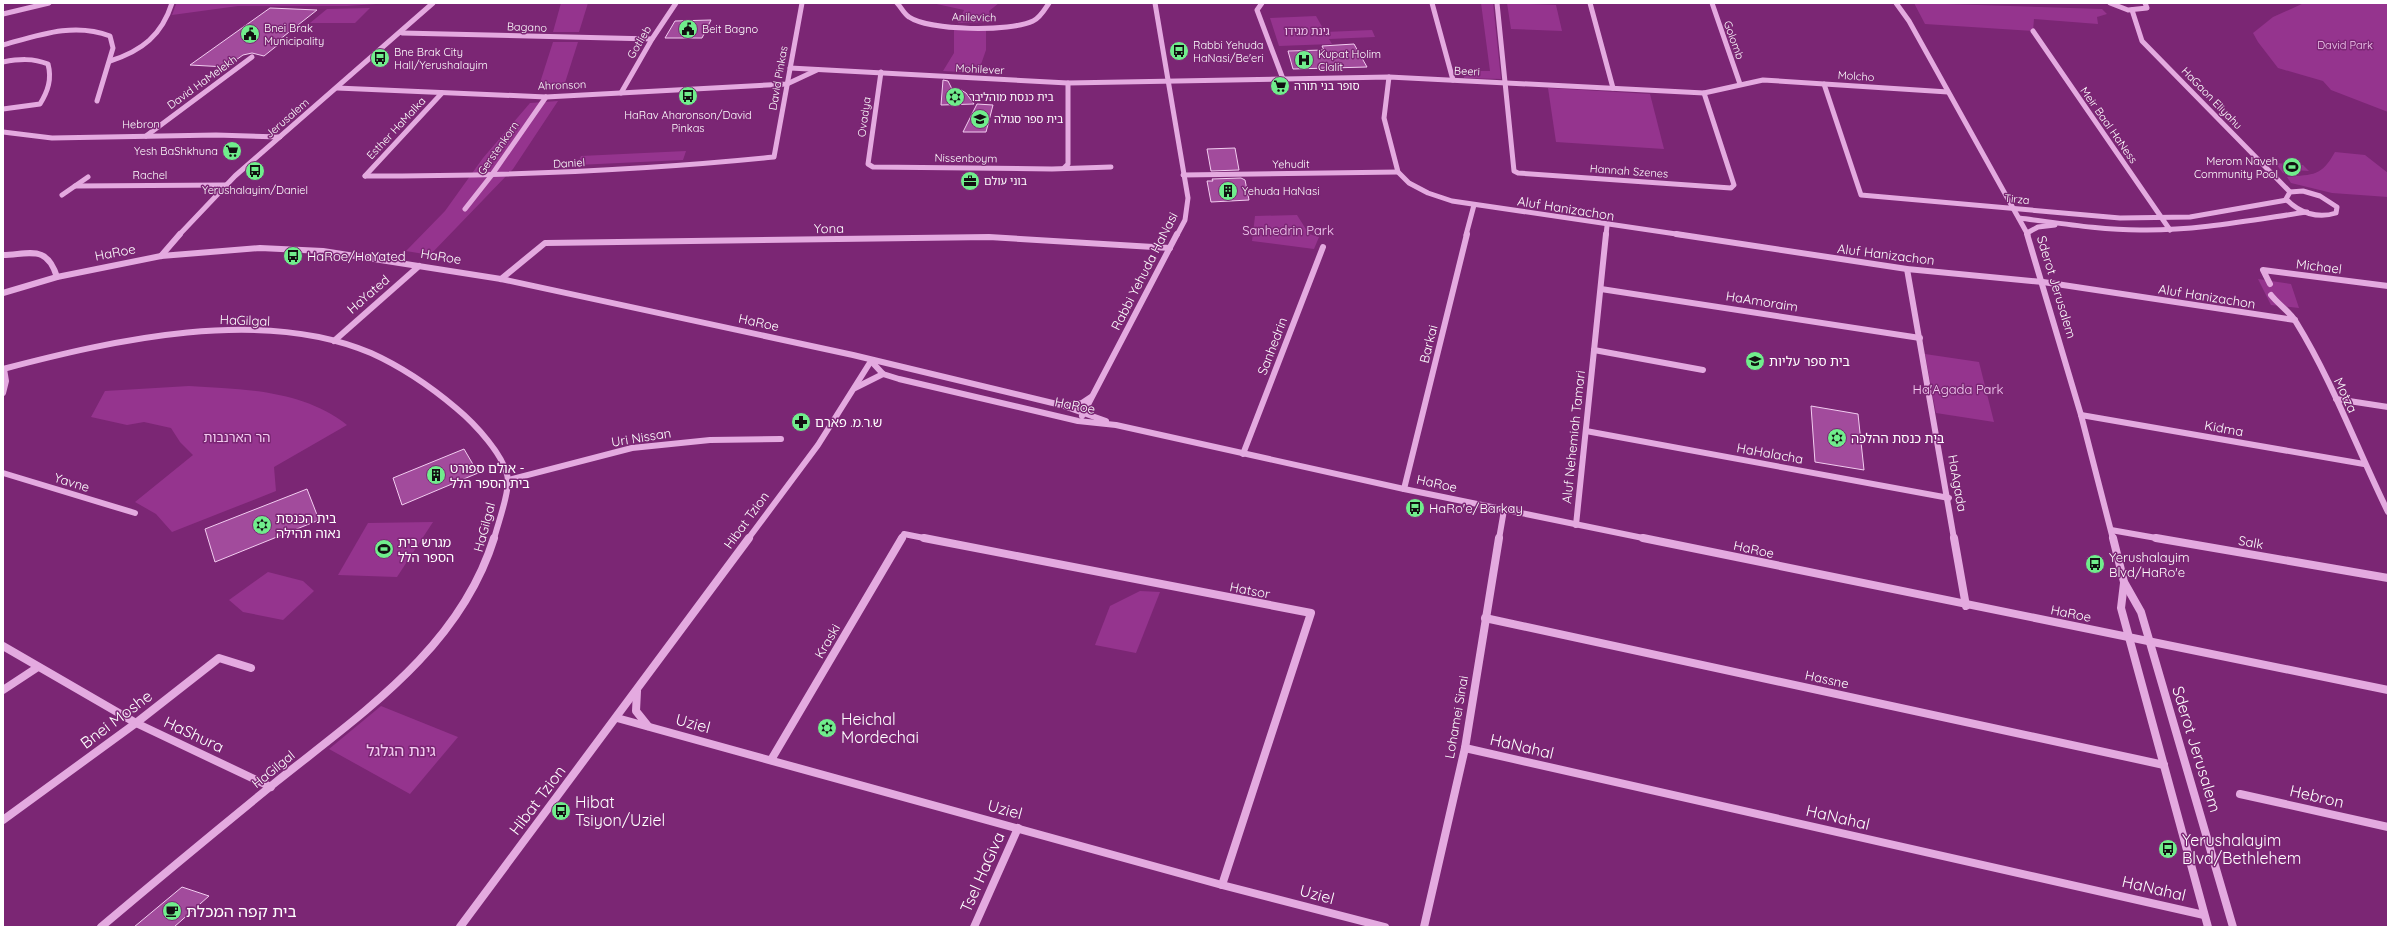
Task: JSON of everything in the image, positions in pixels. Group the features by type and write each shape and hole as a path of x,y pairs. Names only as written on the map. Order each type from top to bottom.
{"street":[{"path":"3,14 49,3"},
{"path":"110,61 127,56 144,47 159,32 172,3"},
{"name":"Jerusalem","path":"161,256 226,185 402,33 434,3"},
{"name":"Gotlieb","path":"621,93 652,39 676,3"},
{"name":"David Pinkas","path":"774,157 802,3"},
{"name":"Anilevich","path":"897,3 910,17 924,22 944,26 981,27 1011,26 1033,21 1049,3"},
{"name":"Rabbi Yehuda HaNasi","path":"1078,421 1084,413 1091,397 1185,220 1188,198 1155,3"},
{"path":"1262,3 1258,6 1257,10 1283,79"},
{"path":"1432,3 1453,80"},
{"path":"1496,3 1505,83"},
{"path":"1590,3 1597,36 1613,88"},
{"name":"Golomb","path":"1712,3 1740,84"},
{"name":"Sderot Jerusalem","path":"1896,3 1909,21 2027,233 2043,282 2081,415 2124,582 2141,612 2233,927"},
{"path":"2110,3 2132,10 2144,10 2147,6 2145,3"},
{"name":"HaGaon Eliyahu","path":"2132,10 2142,41 2290,192"},
{"path":"3,45 43,34 76,29 98,29 110,36 113,48 97,101"},
{"name":"Meir Baal HaNess","path":"2033,31 2170,230"},
{"name":"Bagano","path":"402,33 652,39"},
{"name":"David HaMelekh","path":"145,136 252,57"},
{"path":"3,62 35,58 48,64 51,74 46,96 40,104 3,109"},
{"name":"Mohilever","path":"790,68 1068,83 1168,83"},
{"path":"787,84 819,69"},
{"name":"Ovadya","path":"868,164 881,72"},
{"path":"1389,77 1384,118 1398,172"},
{"name":"Beeri","path":"1168,83 1389,77 1704,93 1763,80"},
{"name":"Molcho","path":"1763,80 1948,92"},
{"path":"1064,168 1068,164 1068,83"},
{"name":"Hannah Szenes","path":"1505,83 1514,171 1518,173 1731,188 1734,185 1704,93"},
{"name":"Ahronson","path":"337,88 546,97 787,84"},
{"name":"Tirza","path":"1824,84 1861,195 2120,218 2190,217 2287,200"},
{"name":"Esther HaMalka","path":"365,176 442,93"},
{"name":"Gerstenkorn","path":"465,209 491,176 546,97"},
{"name":"Hebron","path":"3,132 52,138 216,135 280,137"},
{"name":"Daniel","path":"365,176 491,176 693,166 774,157"},
{"name":"Nissenboym","path":"868,164 873,167 1111,167"},
{"name":"Yehudit","path":"1183,175 1398,172"},
{"name":"Aluf Hanizachon","path":"1398,172 1409,183 1428,193 1474,205 1907,270 2043,282 2295,320"},
{"path":"62,195 88,177"},
{"name":"Rachel","path":"75,186 226,185"},
{"path":"2303,191 2320,196 2333,203 2338,210 2336,213 2326,216 2307,212 2294,207 2287,200 2286,195 2290,192 2303,191"},
{"name":"Barkai","path":"1404,489 1474,205"},
{"name":"Tirza","path":"2019,218 2122,230 2170,230 2307,212"},
{"path":"2027,233 2038,228 2064,223"},
{"name":"Aluf Nehemiah Tamari","path":"1576,525 1607,226"},
{"name":"Yona","path":"502,279 545,242 989,237 1170,248"},
{"name":"Sanhedrin","path":"1243,454 1323,247"},
{"name":"HaRoe","path":"3,293 57,277 161,256 228,249 289,248 502,279 853,355 871,361 1061,405 1116,425"},
{"path":"3,255 40,254 52,262 57,277"},
{"name":"HaYated","path":"334,341 419,266"},
{"name":"HaAgada","path":"1907,270 1949,498 1966,606"},
{"name":"Michael","path":"2270,284 2263,270 2388,286"},
{"name":"HaAmoraim","path":"1601,288 1920,338"},
{"name":"Motza","path":"2271,295 2281,308 2295,320 2336,399 2364,464 2388,512"},
{"name":"HaGilgal","path":"3,369 108,342 187,332 266,333 334,341 373,355 417,378 455,405 484,436 500,461 508,480 498,528 488,561 465,603 441,638 397,682 101,927"},
{"path":"1594,350 1703,370"},
{"name":"HaRoe","path":"871,361 883,374 1078,421 1116,425 1504,510 1966,606 2388,690"},
{"name":"Hibat Tzion","path":"460,927 818,446 871,361"},
{"path":"3,369 6,382 3,392"},
{"path":"853,389 883,374"},
{"path":"1061,405 1082,403 1091,397"},
{"path":"2336,399 2388,407"},
{"name":"Kidma","path":"2081,415 2364,464"},
{"name":"HaHalacha","path":"1586,431 1949,498"},
{"name":"Uri Nissan","path":"508,480 632,448 710,440 781,439"},
{"name":"Yavne","path":"3,473 135,513"},
{"name":"Lohamei Sinai","path":"1424,927 1465,748 1485,618 1504,510"},
{"name":"Salk","path":"2111,530 2388,578"},
{"name":"Kraski","path":"771,760 904,534"},
{"name":"Hatsor","path":"904,534 1311,613 1222,885"},
{"name":"Sderot Jerusalem","path":"2124,582 2121,608 2208,927"},
{"name":"Hassne","path":"1485,618 2164,765"},
{"name":"HaShura","path":"3,646 136,723 271,787"},
{"name":"Bnei Moshe","path":"3,820 136,723 219,658 251,668"},
{"path":"3,690 38,667"},
{"path":"637,691 636,711 648,726"},
{"name":"Uziel","path":"617,718 1222,885 1385,927"},
{"name":"HaNahal","path":"1465,748 2204,914"},
{"name":"Hebron","path":"2240,794 2388,827"},
{"name":"Tsel HaGiva","path":"974,927 1018,828"}],"green space":[{"path":"391,3 347,6 238,6 172,15 176,4"},
{"path":"561,3 588,3 579,32 553,32"},
{"path":"932,3 999,3 989,11 993,22 958,23 964,10"},
{"path":"1481,3 1493,3 1501,79 1464,78 1464,71 1490,71"},
{"path":"1507,3 1556,5 1562,31 1511,29"},
{"path":"1914,3 2102,9 2107,14 2097,17 2098,24 2034,19 2033,31 1925,24"},
{"name":"David Park","path":"2304,3 2388,3 2388,112 2331,90 2323,81 2278,68 2253,33 2273,17"},
{"path":"370,8 355,23 310,23 327,9"},
{"name":"גינת מגידו","path":"1316,16 1325,32 1372,30 1375,37 1329,39 1332,44 1279,46 1270,18"},
{"path":"954,30 986,30 986,50 978,73 943,71 954,53"},
{"path":"553,42 578,42 563,89 538,89"},
{"path":"1548,88 1650,94 1664,149 1556,142"},
{"path":"558,101 513,169 430,255 406,251 445,211 483,158 530,103"},
{"path":"686,151 683,160 577,165 581,156"},
{"path":"2335,152 2365,155 2388,173 2388,197 2332,193 2291,183 2287,177 2316,173 2325,166"},
{"name":"Merom Naveh Community Pool","path":"2275,163 2303,165 2309,171 2293,170 2296,174 2283,173"},
{"name":"Sanhedrin Park","path":"1297,215 1309,234 1319,237 1314,249 1252,241 1255,216"},
{"path":"2258,279 2291,284 2299,308 2271,305"},
{"name":"Ha'Agada Park","path":"1925,354 1979,362 1994,422 1936,413"},
{"name":"הר הארנבות","path":"189,386 251,390 292,398 330,413 347,425 274,467 276,491 172,532 156,514 135,502 193,455 180,442 171,428 144,422 127,425 91,417 105,391"},
{"name":"מגרש בית הספר הלל","path":"433,522 397,577 338,575 368,523"},
{"path":"268,572 303,581 314,591 283,620 243,612 229,600"},
{"path":"1140,591 1160,592 1136,653 1095,645 1110,606"},
{"name":"גינת הגלגל","path":"381,706 458,737 410,794 329,749"}],"building":[{"name":"Bnei Brak Municipality","path":"270,8 317,10 279,40 284,40 264,56 252,53 243,55 226,67 190,65"},
{"name":"Beit Bagno","path":"711,20 702,38 665,38 675,21"},
{"path":"1354,44 1367,67 1293,69 1288,51 1324,50 1322,46"},
{"name":"בית כנסת מוהליבר","path":"943,80 948,81 952,89 961,90 966,93 974,104 941,105"},
{"name":"בית ספר סגולה","path":"977,104 993,105 986,132 963,132"},
{"name":"Yehuda HaNasi","path":"1235,148 1239,170 1211,171 1207,149"},
{"name":"Yehuda HaNasi","path":"1241,178 1245,180 1249,200 1211,202 1207,181 1213,181 1212,179"},
{"name":"בית כנסת ההלכה","path":"1811,406 1858,414 1864,470 1815,462"},
{"name":"אולם ספורט - בית הספר הלל","path":"464,449 478,473 402,505 393,478"},
{"name":"בית הכנסת נאוה תהילה","path":"307,489 319,520 215,562 205,529"},
{"name":"בית קפה המכלת","path":"182,887 209,896 174,927 134,927"}],"place":[{"name":"Beit Bagno","path":"688,29"},
{"name":"Bnei Brak Municipality","path":"250,34"},
{"name":"Rabbi Yehuda HaNasi/Be'eri","path":"1179,51"},
{"name":"Bne Brak City Hall/Yerushalayim","path":"380,58"},
{"name":"Kupat Holim Clalit","path":"1304,60"},
{"name":"סופר בני תורה","path":"1280,86"},
{"name":"HaRav Aharonson/David Pinkas","path":"688,96"},
{"name":"בית כנסת מוהליבר","path":"955,97"},
{"name":"בית ספר סגולה","path":"980,119"},
{"name":"Yesh BaShkhuna","path":"232,151"},
{"name":"Merom Naveh Community Pool","path":"2292,167"},
{"name":"Yerushalayim/Daniel","path":"255,171"},
{"name":"בוני עולם","path":"970,181"},
{"name":"Yehuda HaNasi","path":"1228,191"},
{"name":"HaRoe/HaYated","path":"293,256"},
{"name":"בית ספר עליות","path":"1755,361"},
{"name":"ש.ר.מ. פארם","path":"801,422"},
{"name":"בית כנסת ההלכה","path":"1837,438"},
{"name":"אולם ספורט - בית הספר הלל","path":"436,475"},
{"name":"HaRo'e/Barkay","path":"1415,508"},
{"name":"בית הכנסת נאוה תהילה","path":"262,525"},
{"name":"מגרש בית הספר הלל","path":"384,549"},
{"name":"Yerushalayim Blvd/HaRo'e","path":"2095,564"},
{"name":"Heichal Mordechai","path":"827,728"},
{"name":"Hibat Tsiyon/Uziel","path":"561,811"},
{"name":"Yerushalayim Blvd/Bethlehem","path":"2168,849"},
{"name":"בית קפה המכלת","path":"172,911"}]}
